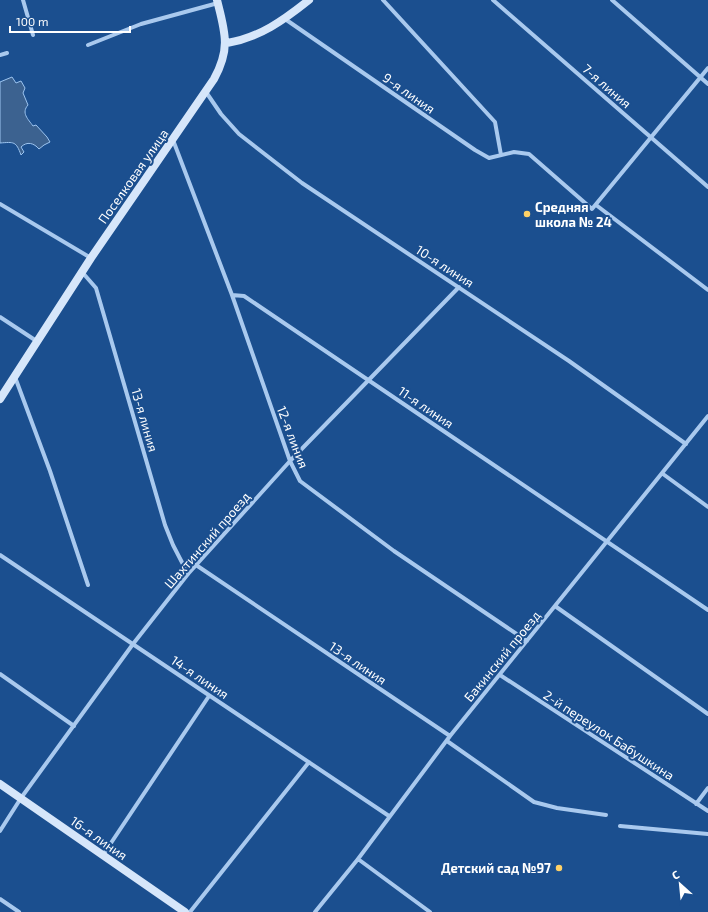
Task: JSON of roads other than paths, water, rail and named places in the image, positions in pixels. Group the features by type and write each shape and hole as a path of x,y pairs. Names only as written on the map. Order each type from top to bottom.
{"street":[{"path":"23,0 33,35"},
{"path":"88,45 141,24 218,2 227,43 244,39 261,32 285,19 309,0"},
{"path":"383,0 495,122 501,155"},
{"name":"7-я линия","path":"493,0 708,187"},
{"path":"612,0 708,84"},
{"name":"9-я линия","path":"285,19 474,150 489,158 514,152 529,154 592,209 596,205"},
{"name":"Поселковая улица","path":"0,399 91,258 206,92 221,68 227,43"},
{"path":"0,55 7,53"},
{"path":"708,68 596,205 708,290"},
{"name":"10-я линия","path":"206,92 221,114 239,134 302,183 366,227 570,360 686,444"},
{"name":"12-я линия","path":"173,140 232,295 290,461 300,481 394,551 527,641"},
{"path":"0,204 91,258"},
{"name":"13-я линия","path":"82,272 96,288 165,525 173,545 188,574"},
{"name":"Шахтинский проезд","path":"0,831 21,798 133,644 188,574 290,461 459,287"},
{"name":"11-я линия","path":"232,295 244,296 708,610"},
{"path":"0,317 38,342"},
{"path":"15,377 50,472 88,585"},
{"name":"Бакинский проезд","path":"315,912 358,859 450,736 663,474 708,416"},
{"path":"663,474 708,507"},
{"name":"14-я линия","path":"0,555 389,816"},
{"name":"13-я линия","path":"196,565 450,736"},
{"path":"555,606 708,714"},
{"path":"0,674 74,726"},
{"name":"2-й переулок Бабушкина","path":"500,675 708,811"},
{"path":"103,855 209,696"},
{"path":"447,740 534,802 557,808 606,815"},
{"path":"190,912 309,762"},
{"name":"16-я линия","path":"0,784 185,912"},
{"path":"696,804 708,788"},
{"path":"620,826 708,834"},
{"path":"358,859 430,912"},
{"path":"0,899 19,912"}],"water":[{"path":"12,77 16,83 21,81 25,88 23,93 28,105 25,111 27,118 33,126 36,125 50,142 39,149 33,144 28,143 23,145 21,147 24,152 21,155 18,147 14,143 0,143 0,82"}],"place":[{"name":"Средняя школа № 24","path":"527,214"},
{"name":"Детский сад №97","path":"559,868"}]}
